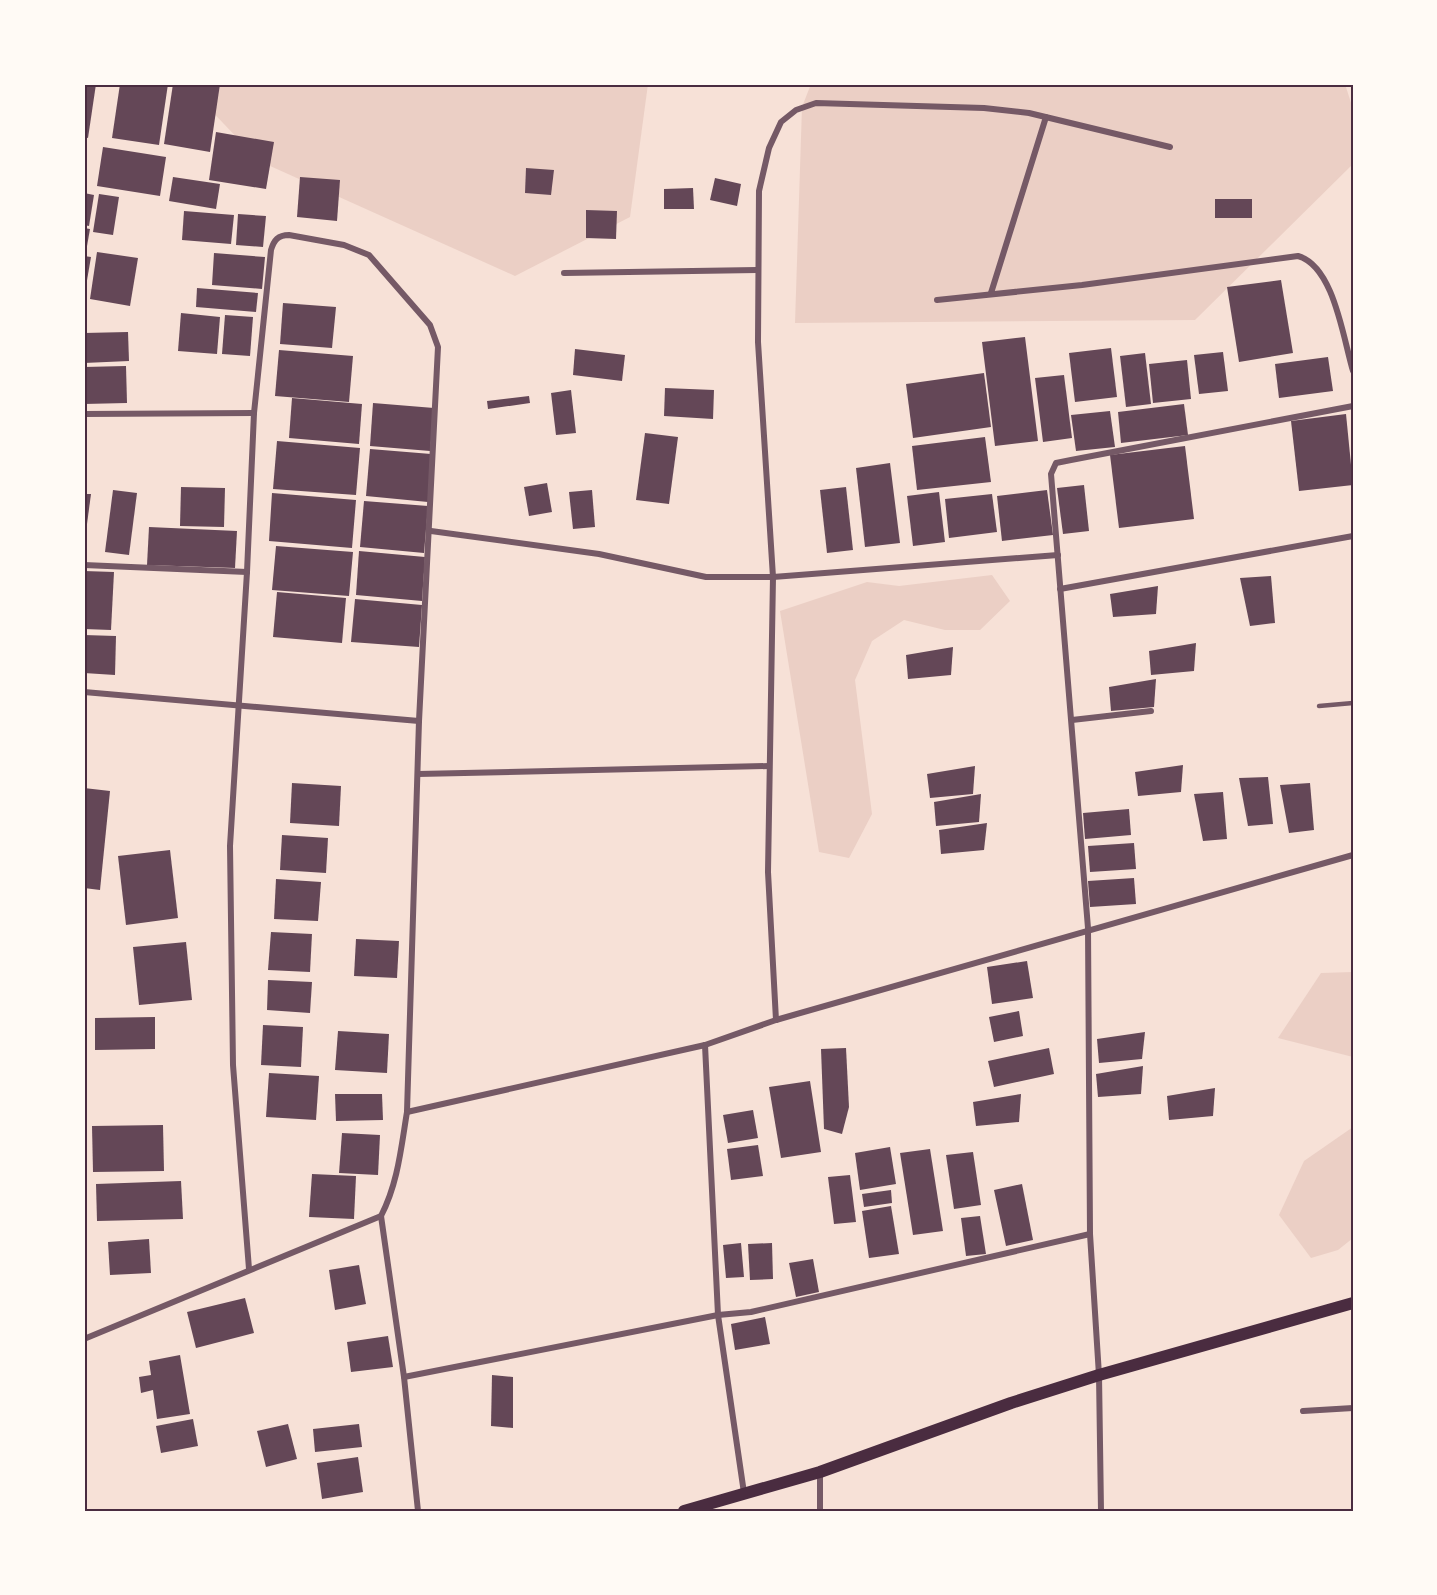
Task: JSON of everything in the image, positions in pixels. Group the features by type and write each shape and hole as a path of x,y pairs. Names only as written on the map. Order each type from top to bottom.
{"main road":[{"path":"684,1511 820,1472 1011,1403 1099,1375 1353,1303"}],"street":[{"path":"776,1020 768,872 773,577 756,295 759,190 769,148 781,122 796,110 816,103 984,108 1046,117 1170,147"},
{"path":"992,293 1046,117"},
{"path":"249,1269 232,1065 230,846 240,704 254,413 271,250 273,242 282,235 323,240 369,255 430,325 438,347 431,531 419,721 407,1112 398,1170 381,1216 404,1377 418,1511"},
{"path":"937,300 1082,285 1291,255 1305,258 1326,278 1353,371"},
{"path":"564,273 757,270"},
{"path":"1101,1511 1099,1375 1090,1234 1088,928 1051,474 1056,464 1353,406"},
{"path":"84,414 254,413"},
{"path":"431,531 599,555 706,577 773,577 1058,555"},
{"path":"1060,589 1353,536"},
{"path":"84,564 247,572"},
{"path":"84,692 419,721"},
{"path":"1072,720 1151,711"},
{"path":"418,774 769,766"},
{"path":"407,1112 705,1045 776,1020 1088,928 1353,855"},
{"path":"705,1045 718,1316 744,1493"},
{"path":"84,1339 381,1216"},
{"path":"404,1377 718,1316 751,1312 1090,1234"},
{"path":"1303,1411 1353,1408"},
{"path":"820,1472 820,1511"}],"lane":[{"path":"1319,706 1353,703"}],"shaded area":[{"path":"186,84 648,84 630,217 515,276 259,161"},
{"path":"811,84 1345,84 1353,109 1353,164 1195,320 795,323 802,107"},
{"path":"992,575 1010,601 980,630 945,630 904,620 872,641 855,680 872,814 849,858 819,852 780,611 867,582 899,586"},
{"path":"1353,972 1353,1057 1278,1038 1321,973"},
{"path":"1353,1127 1353,1238 1338,1250 1311,1258 1279,1215 1304,1161"}],"building":[{"path":"84,84 96,84 88,138 84,137"},
{"path":"120,84 168,84 159,145 112,138"},
{"path":"173,84 220,84 210,152 164,144"},
{"path":"216,132 274,142 266,189 209,180"},
{"path":"103,147 166,157 160,196 97,186"},
{"path":"526,168 554,170 551,195 525,193"},
{"path":"173,177 220,184 216,209 169,201"},
{"path":"300,177 340,180 337,221 297,217"},
{"path":"715,178 741,184 737,206 710,200"},
{"path":"693,188 694,209 664,209 664,189"},
{"path":"84,193 94,195 89,226 84,225"},
{"path":"99,194 119,197 113,235 93,232"},
{"path":"1215,199 1252,199 1252,218 1215,218"},
{"path":"586,210 617,211 616,239 586,238"},
{"path":"184,211 234,215 231,244 182,240"},
{"path":"238,214 266,216 263,247 236,245"},
{"path":"84,228 90,229 87,246 84,246"},
{"path":"97,252 138,258 130,306 90,299"},
{"path":"214,253 265,257 262,289 212,285"},
{"path":"84,256 91,257 85,292 84,292"},
{"path":"1281,280 1293,353 1239,362 1227,287"},
{"path":"197,288 258,293 256,312 196,307"},
{"path":"283,303 336,307 332,348 280,344"},
{"path":"181,313 220,317 217,354 178,351"},
{"path":"225,315 253,317 250,356 222,354"},
{"path":"128,332 129,361 84,363 84,333"},
{"path":"1025,337 1038,441 995,446 982,342"},
{"path":"1111,348 1117,397 1075,402 1069,353"},
{"path":"575,349 625,355 622,381 573,375"},
{"path":"279,350 353,356 349,402 275,396"},
{"path":"1223,352 1228,391 1199,394 1194,355"},
{"path":"1145,353 1151,404 1126,407 1120,356"},
{"path":"1328,357 1333,391 1279,398 1275,364"},
{"path":"1187,360 1191,399 1153,403 1149,364"},
{"path":"126,366 127,403 84,404 84,367"},
{"path":"984,373 991,427 913,438 906,384"},
{"path":"1064,375 1072,438 1043,442 1035,378"},
{"path":"665,388 714,390 713,419 664,416"},
{"path":"571,390 576,433 556,435 551,393"},
{"path":"529,396 530,403 488,409 487,401"},
{"path":"292,398 362,404 359,444 289,438"},
{"path":"373,403 434,408 430,451 370,446"},
{"path":"1184,404 1188,435 1121,443 1118,412"},
{"path":"1110,411 1115,447 1076,451 1071,415"},
{"path":"1346,414 1353,485 1299,491 1291,421"},
{"path":"645,433 678,437 669,504 636,500"},
{"path":"985,437 991,482 917,490 912,446"},
{"path":"277,441 360,448 356,495 273,489"},
{"path":"1185,446 1194,519 1119,528 1110,455"},
{"path":"370,449 431,454 428,502 366,496"},
{"path":"890,463 900,543 865,547 856,468"},
{"path":"547,483 552,512 529,516 524,487"},
{"path":"1084,485 1089,531 1063,534 1057,488"},
{"path":"181,487 225,488 224,527 180,526"},
{"path":"846,487 853,550 827,553 820,490"},
{"path":"113,490 137,493 129,555 105,552"},
{"path":"592,490 595,527 573,529 569,492"},
{"path":"1047,490 1053,535 1002,541 997,496"},
{"path":"939,492 945,542 913,546 907,496"},
{"path":"272,493 356,500 352,548 269,541"},
{"path":"84,494 91,494 85,539 84,539"},
{"path":"992,494 997,532 949,538 945,499"},
{"path":"364,501 428,506 424,553 360,547"},
{"path":"149,527 237,531 235,568 147,565"},
{"path":"276,546 353,552 349,596 272,590"},
{"path":"359,551 425,557 422,601 356,595"},
{"path":"84,571 114,572 111,630 84,629"},
{"path":"1271,576 1275,623 1250,626 1240,578"},
{"path":"1158,586 1156,614 1113,617 1110,594"},
{"path":"277,592 346,598 342,643 273,637"},
{"path":"355,599 422,605 419,647 351,642"},
{"path":"84,635 116,636 115,675 84,673"},
{"path":"1196,643 1194,671 1151,675 1149,651"},
{"path":"953,647 951,675 908,679 906,655"},
{"path":"1156,679 1154,707 1111,711 1109,687"},
{"path":"1183,765 1181,792 1138,796 1135,772"},
{"path":"975,766 973,794 930,798 927,774"},
{"path":"1268,777 1273,824 1248,826 1239,778"},
{"path":"292,783 341,786 339,826 290,823"},
{"path":"1310,783 1314,830 1289,833 1280,785"},
{"path":"84,788 110,791 100,890 84,888"},
{"path":"1223,792 1227,839 1203,841 1194,794"},
{"path":"981,794 979,822 936,826 934,802"},
{"path":"1129,809 1131,835 1085,839 1083,813"},
{"path":"987,823 984,850 941,854 939,830"},
{"path":"282,835 328,838 326,873 280,870"},
{"path":"1134,843 1136,869 1090,872 1088,846"},
{"path":"170,850 178,918 126,925 118,856"},
{"path":"1134,878 1136,904 1090,907 1088,881"},
{"path":"276,879 321,882 318,921 274,919"},
{"path":"271,932 312,934 310,972 268,970"},
{"path":"356,939 399,941 397,978 354,976"},
{"path":"186,942 192,1000 139,1005 133,947"},
{"path":"1027,961 1033,998 992,1004 987,967"},
{"path":"268,980 312,982 310,1013 267,1010"},
{"path":"1019,1011 1023,1036 994,1042 989,1017"},
{"path":"155,1017 155,1049 95,1050 95,1018"},
{"path":"263,1025 303,1027 301,1067 261,1065"},
{"path":"338,1031 389,1034 387,1073 335,1070"},
{"path":"1145,1032 1142,1059 1099,1063 1097,1039"},
{"path":"846,1048 849,1107 842,1134 824,1129 821,1049"},
{"path":"1049,1048 1054,1074 994,1087 988,1061"},
{"path":"1143,1066 1141,1094 1098,1097 1096,1074"},
{"path":"269,1073 319,1076 316,1120 266,1117"},
{"path":"810,1081 821,1152 781,1158 769,1087"},
{"path":"1215,1088 1213,1116 1169,1120 1167,1096"},
{"path":"335,1094 382,1094 383,1120 336,1121"},
{"path":"1021,1094 1019,1122 976,1126 973,1102"},
{"path":"753,1110 758,1138 728,1143 723,1115"},
{"path":"163,1125 164,1171 93,1172 92,1126"},
{"path":"342,1133 380,1135 378,1175 339,1173"},
{"path":"758,1145 763,1176 731,1180 727,1149"},
{"path":"890,1147 896,1184 860,1190 855,1153"},
{"path":"930,1149 943,1231 913,1235 900,1153"},
{"path":"973,1152 981,1205 954,1209 946,1155"},
{"path":"312,1174 356,1176 354,1219 309,1217"},
{"path":"850,1175 856,1222 834,1224 828,1177"},
{"path":"181,1181 183,1219 97,1221 96,1184"},
{"path":"1022,1184 1033,1240 1006,1246 994,1190"},
{"path":"891,1190 892,1203 864,1207 862,1194"},
{"path":"891,1206 899,1254 869,1258 862,1211"},
{"path":"980,1216 986,1254 966,1256 961,1218"},
{"path":"149,1239 151,1273 110,1275 108,1242"},
{"path":"741,1243 744,1277 726,1278 723,1245"},
{"path":"772,1243 773,1279 750,1280 748,1244"},
{"path":"813,1259 819,1292 796,1297 789,1263"},
{"path":"359,1265 366,1304 335,1310 329,1270"},
{"path":"245,1298 254,1333 196,1348 187,1312"},
{"path":"765,1317 770,1344 735,1350 731,1324"},
{"path":"388,1336 393,1367 351,1372 347,1342"},
{"path":"180,1355 190,1414 157,1419 153,1390 141,1393 139,1377 151,1375 149,1361"},
{"path":"492,1375 513,1377 513,1428 491,1426"},
{"path":"193,1419 198,1446 161,1453 156,1426"},
{"path":"288,1424 297,1459 266,1467 257,1431"},
{"path":"359,1424 362,1447 315,1452 313,1429"},
{"path":"358,1457 363,1492 322,1499 317,1463"}]}
